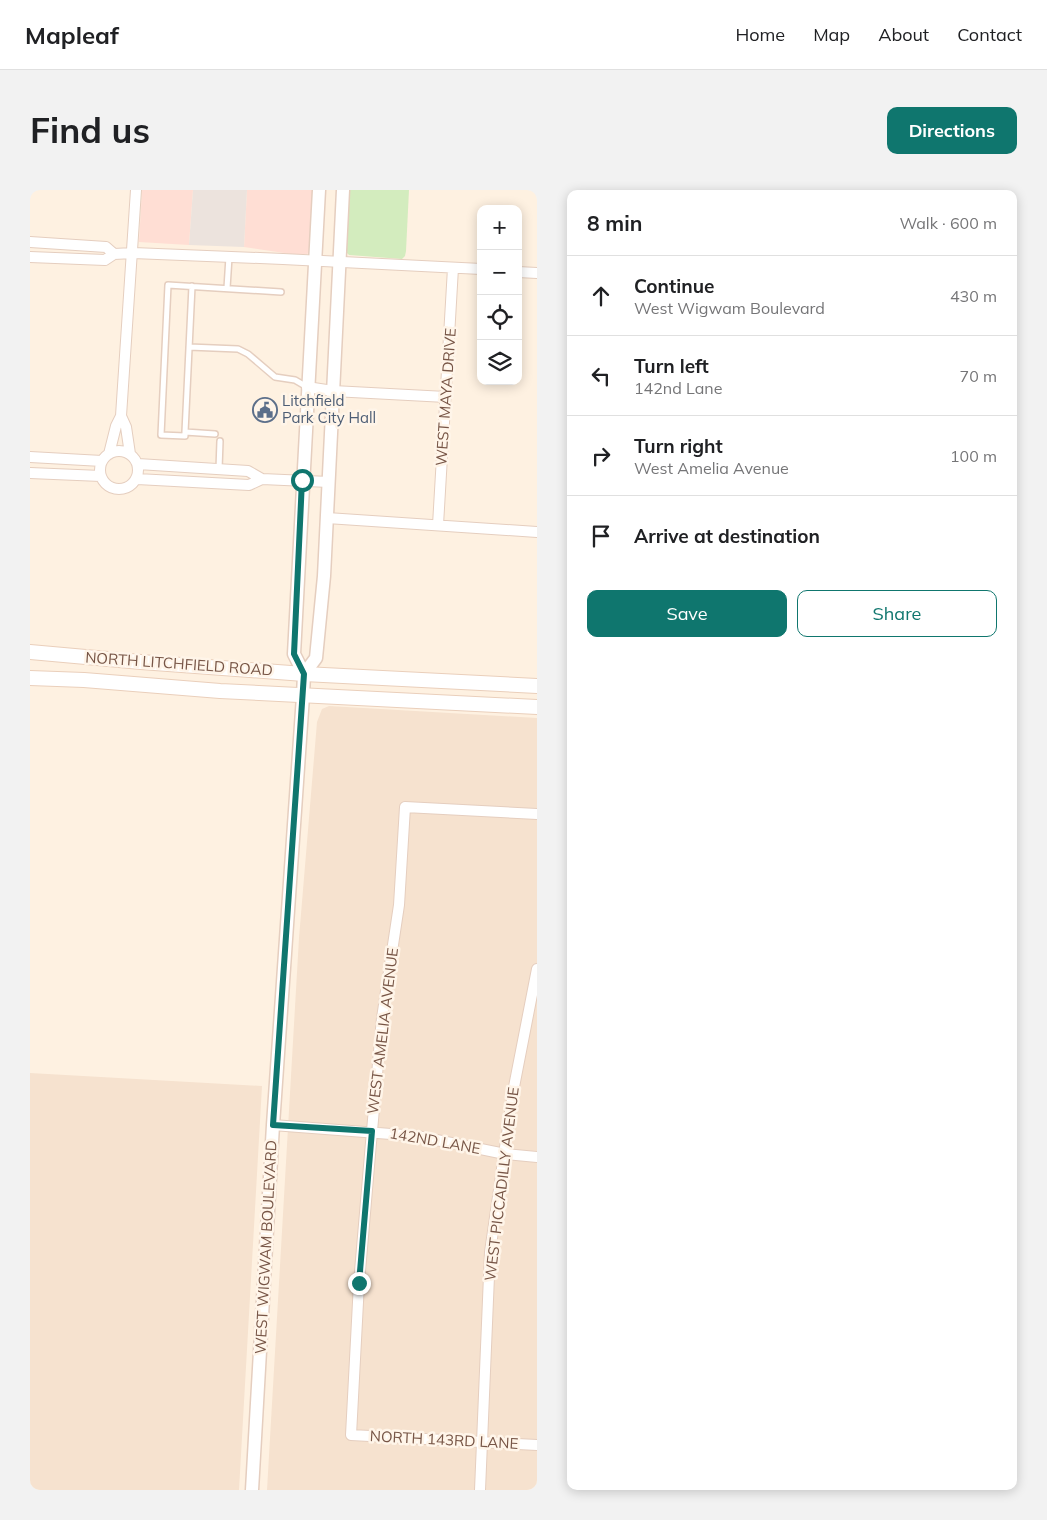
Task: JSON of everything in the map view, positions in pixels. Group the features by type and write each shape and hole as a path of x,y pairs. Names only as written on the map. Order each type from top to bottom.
{"main road":[{"name":"NORTH LITCHFIELD ROAD","path":"30,652 304,674 537,686"},
{"name":"NORTH LITCHFIELD ROAD","path":"30,678 302,696 537,707"}],"street":[{"path":"121,416 126,427 130,454 138,464 137,479 128,488 118,490 105,484 101,476 100,467 106,458 121,416 136,190"},
{"name":"WEST WIGWAM BOULEVARD","path":"304,674 294,654 307,388 320,261 319,190"},
{"name":"WEST WIGWAM BOULEVARD","path":"252,1490 273,1125 302,696 304,674 316,658 327,518 343,190"},
{"path":"30,242 106,247 114,254"},
{"path":"30,257 105,260 114,254 133,253 477,270"},
{"name":"WEST MAYA DRIVE","path":"438,525 454,268"},
{"path":"522,272 537,274"},
{"path":"307,388 446,397"},
{"path":"30,457 106,458 120,451 130,454"},
{"path":"138,464 248,471 262,479"},
{"path":"30,473 101,476"},
{"path":"137,479 249,485 262,479 329,482"},
{"path":"327,518 537,532"},
{"name":"WEST AMELIA AVENUE","path":"351,1435 359,1283 372,1131 382,1018 399,905 405,807 537,814"},
{"name":"WEST PICCADILLY AVENUE","path":"480,1490 490,1252 506,1154 513,1092 537,969"},
{"name":"142ND LANE","path":"273,1125 372,1131 417,1136 506,1154 537,1157"},
{"name":"NORTH 143RD LANE","path":"351,1435 537,1445"}],"lane":[{"path":"227,288 229,257"},
{"path":"192,286 185,436 160,434 168,285 192,286 227,288 281,292"},
{"path":"189,347 238,349 248,354 275,378 295,380 307,388"},
{"path":"185,432 215,434"},
{"path":"219,469 220,441"}],"shaded area":[{"path":"142,190 193,190 189,245 139,242"},
{"path":"193,190 247,190 244,247 189,245"},
{"path":"247,190 314,190 309,253 291,254 244,247"},
{"path":"329,706 537,718 537,1490 267,1490 299,938 317,722 322,709"},
{"path":"30,1073 262,1086 239,1490 30,1490"}],"green space":[{"path":"347,190 409,190 406,251 402,259 349,255 345,251"}],"place":[{"name":"Litchfield Park City Hall","path":"265,410"}],"route":[{"path":"302,480 294,654 304,674 273,1125 372,1131 359,1283"}]}
